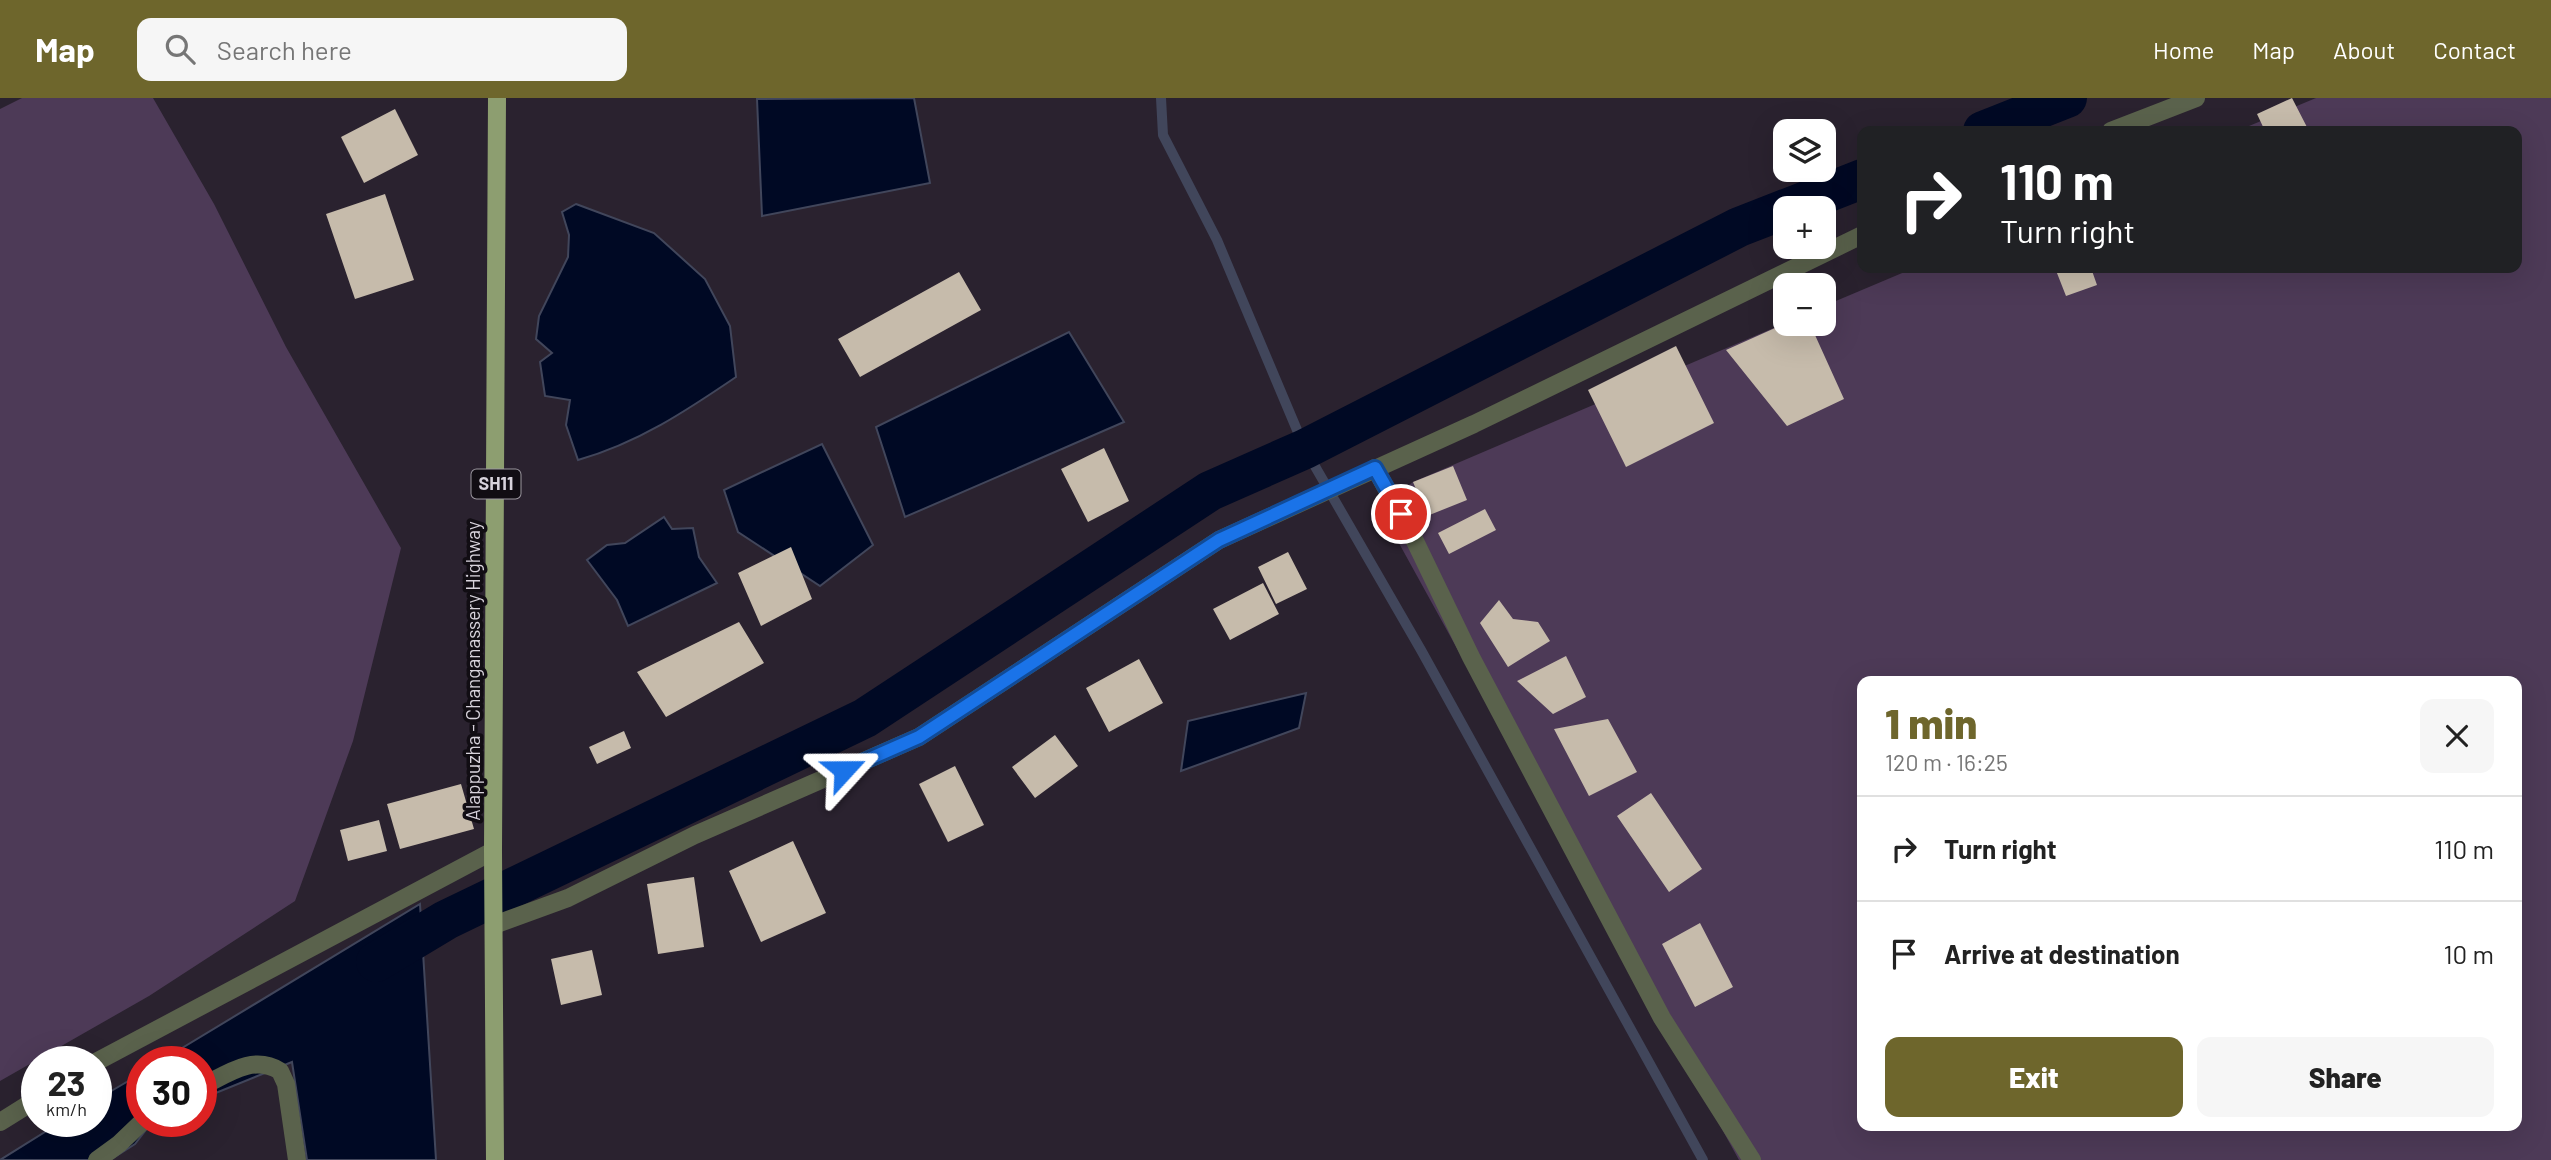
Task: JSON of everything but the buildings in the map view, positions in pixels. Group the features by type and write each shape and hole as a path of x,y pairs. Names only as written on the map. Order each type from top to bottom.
{"main road":[{"name":"Alappuzha - Changanassery Highway","path":"495,1160 493,851 497,98"}],"street":[{"path":"2124,126 2196,98"},
{"path":"494,919 568,898 695,835 919,737 1219,540 1474,424 1857,237"},
{"path":"1375,468 1413,537 1471,657 1662,1018 1752,1160"},
{"path":"112,1053 493,851"},
{"path":"217,1079 241,1066 262,1063 280,1071 286,1084 297,1160"},
{"path":"0,1122 21,1109"},
{"path":"97,1160 127,1137"}],"shaded area":[{"path":"22,98 153,98 214,204 286,347 401,548 353,741 295,901 149,996 61,1046 21,1046 21,1069 0,1081 0,109"},
{"path":"2316,98 2551,98 2551,1160 1739,1160 1379,507 1413,482 1773,328 1773,336 1836,336 1836,301 1902,273 2522,273 2522,126 2249,126"}],"water":[{"path":"914,98 930,183 762,216 757,99"},
{"path":"576,204 654,233 705,279 730,326 736,377 680,414 641,435 578,460 566,425 570,400 545,396 540,362 552,353 536,339 539,316 568,257 569,235 562,212"},
{"path":"1069,332 1124,422 905,517 876,427"},
{"path":"822,444 873,545 820,586 738,532 724,490"},
{"path":"664,517 672,529 693,528 699,557 717,583 628,626 617,600 587,560 607,545 625,543"},
{"path":"1306,693 1299,728 1181,771 1188,721"},
{"path":"420,904 436,1160 307,1160 292,1062 217,1092 217,1046 185,1046"},
{"path":"126,1082 126,1137 140,1137 135,1144 110,1160 0,1160 37,1137 112,1137 112,1091"}],"waterway":[{"path":"1161,98 1163,135 1217,240 1305,449 1421,650 1703,1160"},
{"path":"1996,126 2067,98"},
{"path":"1819,196 1857,181"},
{"path":"376,962 446,920 865,718 1210,491 1305,449 1739,227 1773,214"}],"route":[{"path":"844,770 919,737 1219,540 1293,505 1375,468 1401,514"}]}
